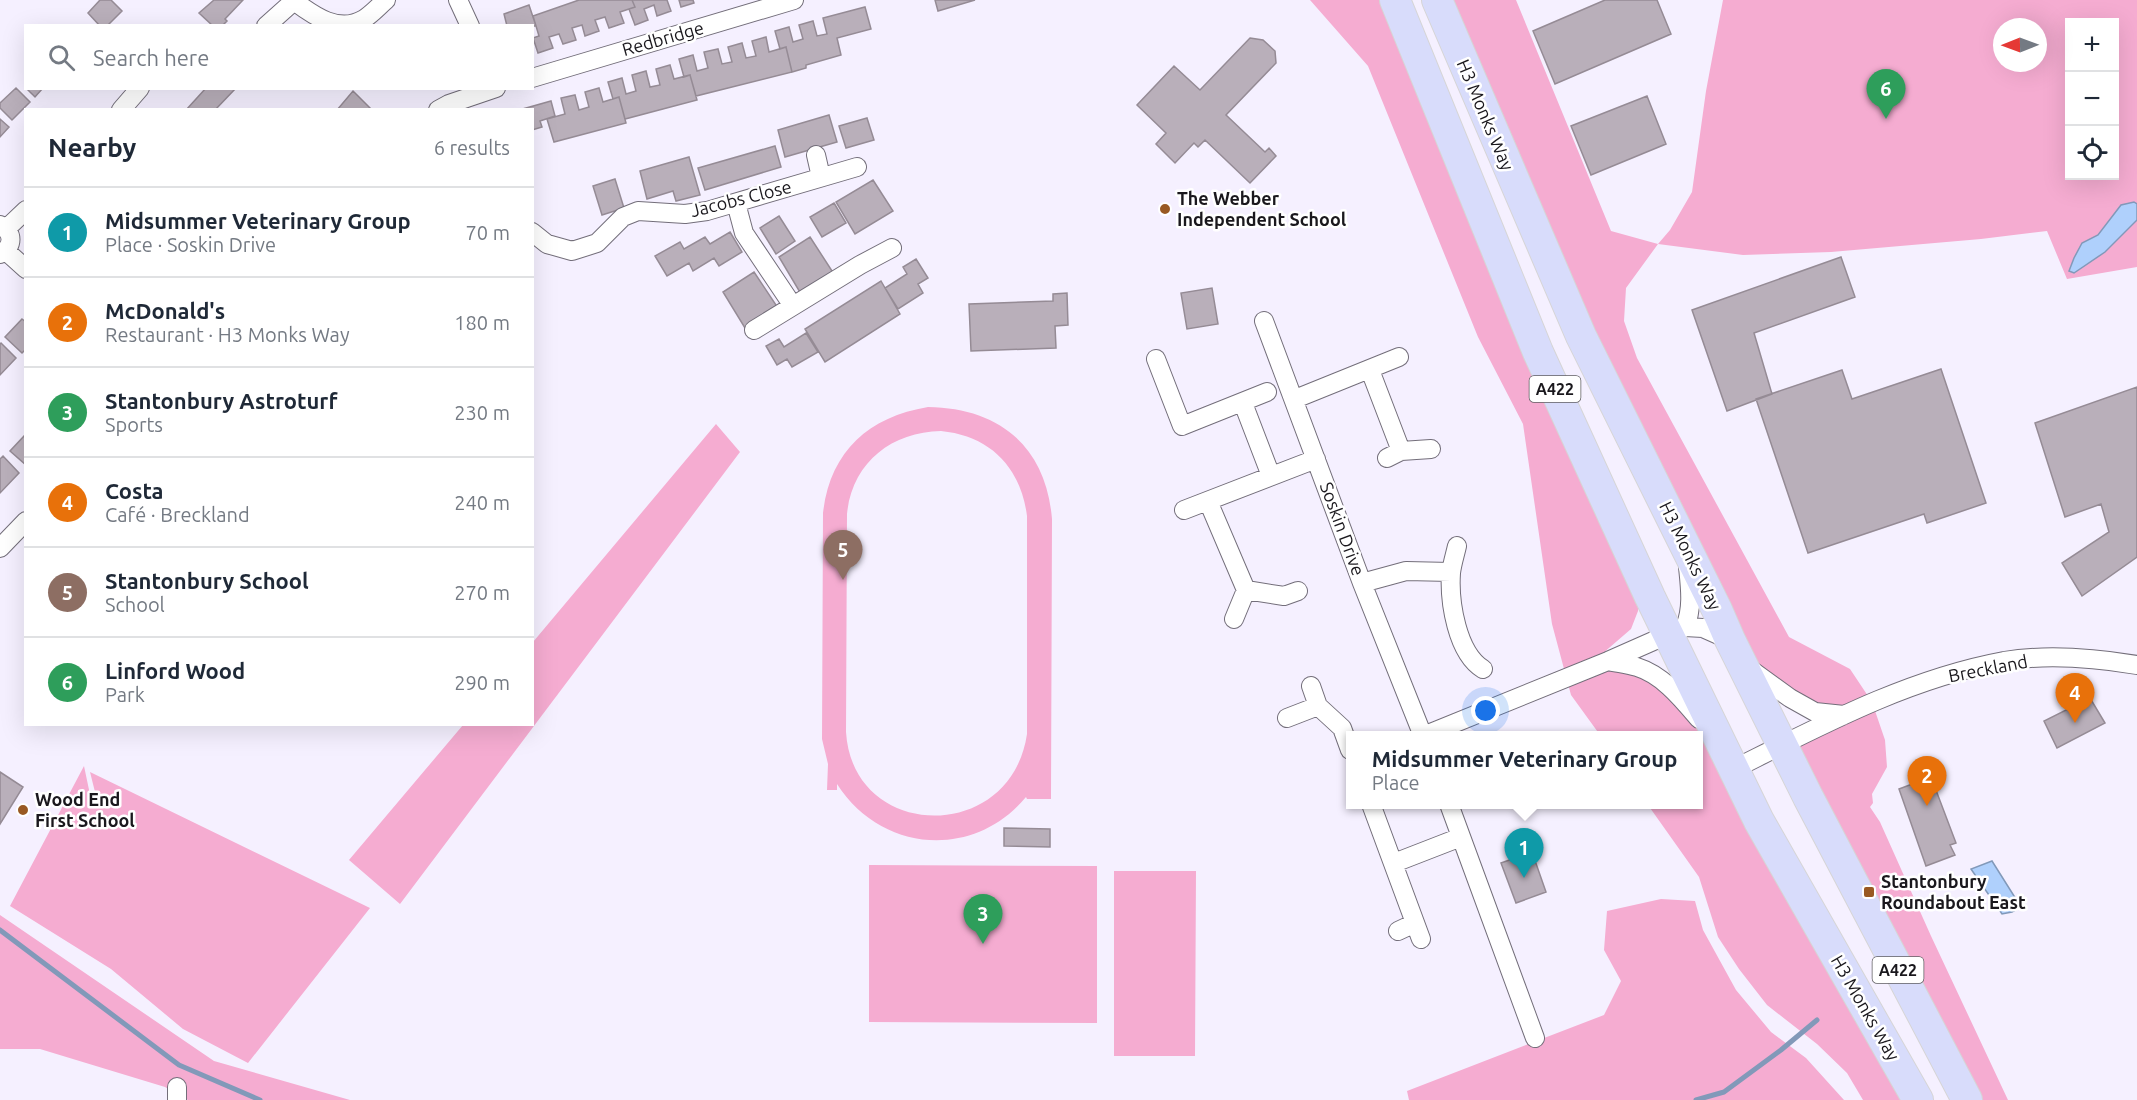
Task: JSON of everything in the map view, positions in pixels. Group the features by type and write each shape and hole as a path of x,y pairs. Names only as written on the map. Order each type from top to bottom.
{"main road":[{"name":"H3 Monks Way","path":"1395,0 1538,352 1676,630 1732,770 1918,1100"},
{"name":"H3 Monks Way","path":"1437,0 1581,336 1782,745 1967,1100"}],"street":[{"path":"268,24 295,0 328,22 336,24"},
{"path":"354,24 364,19 386,0"},
{"path":"458,0 469,24"},
{"name":"Redbridge","path":"534,77 794,0"},
{"path":"123,108 138,90"},
{"path":"446,108 491,90"},
{"path":"816,155 821,177"},
{"name":"Jacobs Close","path":"534,234 548,244 572,251 597,243 623,217 638,211 686,214 707,211 857,167"},
{"path":"736,203 744,233 793,306"},
{"path":"24,211 3,227 11,237 11,242 3,253 24,268"},
{"path":"754,330 793,306 857,260 892,248"},
{"name":"Soskin Drive","path":"1264,321 1362,583 1421,731"},
{"path":"1295,399 1399,357"},
{"path":"1156,359 1182,426 1267,392"},
{"path":"1370,370 1394,455 1431,449"},
{"path":"1243,403 1271,476"},
{"path":"1184,510 1316,459"},
{"path":"1208,501 1246,590 1234,619"},
{"path":"0,548 24,523"},
{"path":"1458,546 1451,572 1455,619 1461,640 1477,669"},
{"path":"1676,630 1689,616 1690,588 1685,546"},
{"path":"1362,583 1406,571 1451,572"},
{"path":"1246,590 1284,596 1298,591"},
{"path":"1676,630 1703,628 1736,651"},
{"name":"Soskin Drive","path":"1433,731 1608,661 1676,630"},
{"name":"Breckland","path":"1736,651 1790,698 1815,712 1845,715"},
{"name":"Breckland","path":"1732,770 1908,687 2006,661 2050,658 2113,661 2137,665"},
{"path":"1608,661 1637,667 1654,675 1683,700 1719,742"},
{"path":"1311,686 1318,706 1342,728 1346,739"},
{"path":"1287,718 1318,706"},
{"path":"1373,809 1418,931 1398,931"},
{"path":"1451,809 1534,1038"},
{"path":"1394,863 1461,837"}],"shaded area":[{"path":"1310,0 1395,0 1638,591 1638,611 1631,629 1602,654 1580,662 1567,678 1637,667 1683,700 1701,731 1597,731 1571,695 1552,624 1523,424 1478,337 1368,66"},
{"path":"1437,0 1516,0 1611,231 1658,244 1626,288 1624,321 1637,358 1789,637 1850,669 1872,702 1885,740 1887,767 1872,794 1873,803 1870,807 1880,822 2008,1100 1967,1100 1782,745 1817,727 1815,712 1741,662"},
{"path":"1723,0 2137,0 2137,267 2067,279 2047,231 1831,252 1743,255 1658,244 1670,230 1692,192 1706,91"},
{"path":"928,407 953,409 997,424 1014,436 1029,452 1040,471 1048,493 1052,519 1051,799 1027,799 1026,797 1005,817 981,831 955,839 928,840 902,835 878,824 856,807 837,784 837,790 827,790 828,764 822,739 823,513 827,491 843,455 856,441 887,419","holes":["941,431 959,434 989,447 1001,457 1018,483 1024,499 1027,516 1027,734 1015,770 993,796 965,811 933,816 902,810 875,794 855,768 846,732 847,514 850,496 857,480 877,454 906,437"]},
{"path":"716,424 740,452 534,726 534,641"},
{"path":"462,726 534,726 400,904 349,860"},
{"path":"1703,734 1918,1100 1863,1100 1847,1073 1817,1044 1767,1005 1718,937 1699,877 1651,809 1703,809"},
{"path":"84,766 92,804 97,800 90,772 370,908 248,1063 183,1029 111,969 10,906"},
{"path":"869,865 1097,866 1097,1023 869,1022"},
{"path":"1114,871 1196,871 1195,1056 1114,1056"},
{"path":"1661,899 1695,901 1703,930 1736,990 1771,1032 1806,1058 1844,1100 1409,1100 1407,1091 1604,1015 1621,981 1604,950 1607,911"},
{"path":"0,915 214,1061 350,1100 188,1100 165,1087 40,1049 0,1049"}],"water":[{"path":"2134,202 2137,204 2137,220 2105,252 2074,273 2069,271 2082,243 2098,235 2121,205"},
{"path":"1992,861 2021,907 2012,912 2002,914 1971,869"}],"building":[{"path":"100,0 111,0 122,11 109,24 98,24 88,13"},
{"path":"214,0 243,0 225,19 227,21 224,24 211,24 199,13"},
{"path":"579,0 632,0 635,7 620,12 624,23 609,28 605,17 595,20 599,31 585,36 582,25 572,28 576,40 563,44 559,34 549,37 553,48 538,53 534,38 539,36 533,16"},
{"path":"632,0 667,0 671,11 657,16 654,5 644,9 648,20 635,25 629,9 635,7"},
{"path":"679,0 693,0 694,3 681,7"},
{"path":"935,0 975,0 938,11"},
{"path":"1605,0 1657,0 1671,34 1555,84 1533,31"},
{"path":"529,5 536,26 534,24 506,24 504,14"},
{"path":"865,7 871,29 837,38 841,55 806,65 806,68 792,72 786,47 780,49 775,31 789,27 793,42 803,39 799,25 813,21 817,36 827,34 823,18"},
{"path":"766,37 769,52 786,47 792,72 696,96 690,75 684,77 679,59 693,55 697,71 708,68 704,52 718,49 722,64 732,62 728,47 742,43 746,58 756,56 752,41"},
{"path":"1250,38 1263,40 1275,51 1276,63 1226,115 1265,152 1269,148 1276,156 1250,183 1205,140 1198,147 1194,143 1175,163 1156,144 1166,133 1137,105 1174,66 1200,90"},
{"path":"670,65 674,79 690,75 697,100 625,119 619,97 613,99 608,82 622,78 626,94 636,91 632,75 646,71 650,87 660,85 656,69"},
{"path":"16,88 30,102 12,120 0,108 0,103"},
{"path":"599,88 603,102 619,97 626,123 554,142 547,119 565,114 561,98 575,95 579,110 589,107 585,92"},
{"path":"28,90 41,90 35,97"},
{"path":"204,90 234,90 217,108 188,108"},
{"path":"353,91 370,108 339,108"},
{"path":"1647,96 1666,144 1591,175 1571,126"},
{"path":"551,101 555,116 540,121 542,127 534,129 534,108 526,108"},
{"path":"829,115 837,142 785,157 778,130"},
{"path":"867,118 874,140 846,148 839,126"},
{"path":"0,119 9,127 0,137"},
{"path":"775,146 781,167 705,190 698,168"},
{"path":"689,157 700,195 676,201 673,191 647,199 640,171"},
{"path":"615,179 624,208 602,215 593,186"},
{"path":"873,180 893,211 855,234 836,202"},
{"path":"834,203 846,223 822,237 810,217"},
{"path":"779,216 795,241 776,254 760,228"},
{"path":"730,232 742,252 719,266 714,258 693,271 689,263 667,276 655,256 680,242 684,249 705,237 710,244"},
{"path":"810,237 834,274 801,294 779,257"},
{"path":"1841,257 1855,297 1754,333 1772,394 1727,411 1692,310"},
{"path":"916,259 928,278 918,284 923,293 898,309 885,288 907,274 903,267"},
{"path":"754,272 778,308 745,328 723,292"},
{"path":"881,281 900,314 825,362 805,329"},
{"path":"1212,288 1218,324 1187,329 1181,293"},
{"path":"1067,293 1068,325 1055,326 1056,348 971,351 969,304 1053,301 1053,294"},
{"path":"22,319 24,320 24,351 22,353 5,337"},
{"path":"806,333 818,352 792,367 787,359 777,365 766,346 779,339 784,347"},
{"path":"0,344 16,358 0,375"},
{"path":"1941,369 1986,503 1927,523 1924,514 1808,553 1756,399 1842,370 1852,399"},
{"path":"2137,387 2137,557 2082,596 2062,563 2109,532 2101,504 2065,517 2035,423"},
{"path":"24,436 24,463 10,451"},
{"path":"3,456 19,473 0,493 0,459"},
{"path":"2090,698 2105,723 2057,748 2044,721"},
{"path":"0,772 23,787 0,824"},
{"path":"1931,777 1956,843 1950,845 1955,855 1926,866 1899,789"},
{"path":"1004,828 1050,829 1050,847 1004,846"},
{"path":"1532,852 1546,892 1516,903 1501,863"}],"waterway":[{"path":"0,930 179,1065 260,1100"},
{"path":"1696,1100 1724,1092 1817,1020"}],"place":[{"name":"Linford Wood","path":"1886,119"},
{"name":"The Webber Independent School","path":"1165,209"},
{"name":"Stantonbury School","path":"843,580"},
{"name":"Costa","path":"2075,723"},
{"name":"McDonald's","path":"1927,806"},
{"name":"Wood End First School","path":"23,810"},
{"name":"Midsummer Veterinary Group","path":"1524,878"},
{"name":"Stantonbury Roundabout East","path":"1869,892"},
{"name":"Stantonbury Astroturf","path":"983,944"}]}
